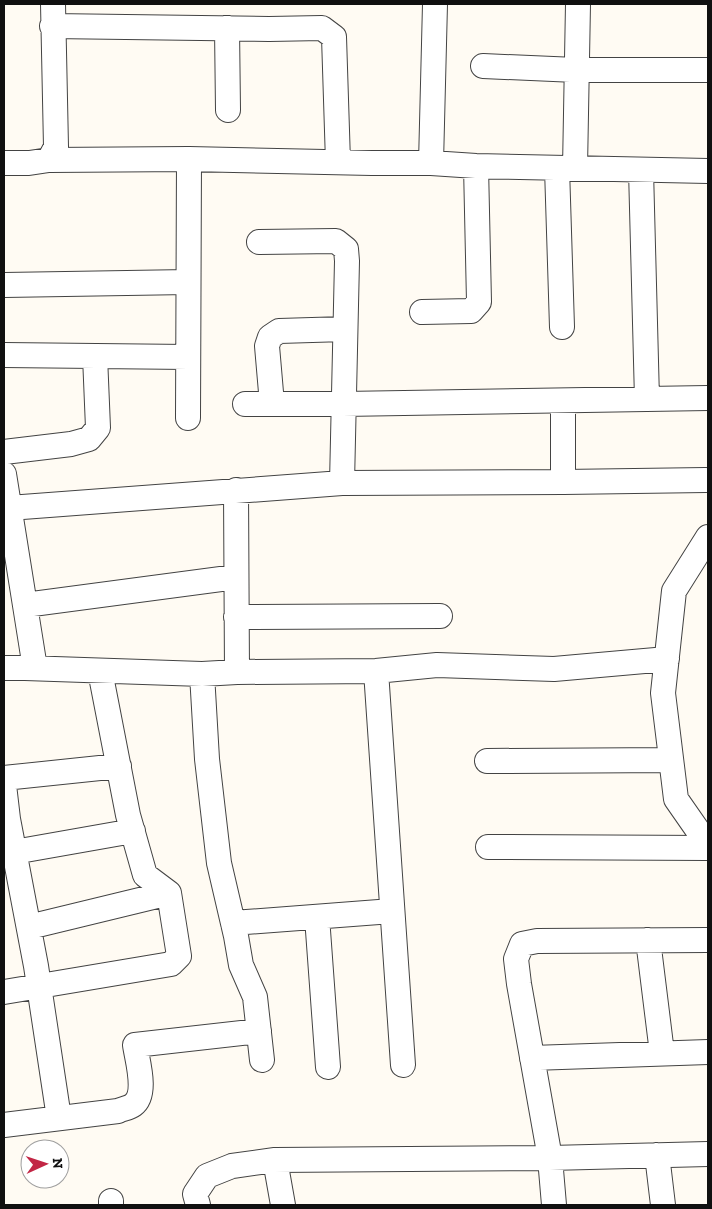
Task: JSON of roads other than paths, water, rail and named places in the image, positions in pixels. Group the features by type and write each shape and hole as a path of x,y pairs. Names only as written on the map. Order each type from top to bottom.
{"street":[{"path":"431,163 435,4"},
{"path":"562,327 566,168 576,70 578,4"},
{"path":"49,160 56,147 52,15 227,28 322,28 334,37 338,162"},
{"path":"227,28 228,110"},
{"path":"483,66 576,70 708,70"},
{"path":"188,418 189,158"},
{"path":"4,163 29,163 49,160 189,158 708,171"},
{"path":"422,312 471,311 479,302 476,166"},
{"path":"641,170 647,399"},
{"path":"259,242 336,241 346,249 342,483"},
{"path":"4,285 188,282"},
{"path":"272,404 267,346 270,337 279,331 345,329"},
{"path":"4,355 188,357"},
{"path":"4,452 71,444 89,439 98,428 95,356"},
{"path":"245,404 708,398"},
{"path":"562,482 563,401"},
{"path":"4,474 9,508 10,554 25,605 35,668"},
{"path":"9,508 342,483 706,480"},
{"path":"236,490 237,672"},
{"path":"708,537 674,591 663,693 676,799 708,846"},
{"path":"25,605 236,576"},
{"path":"236,617 440,616"},
{"path":"4,668 202,674 376,671 437,665 554,669 667,659"},
{"path":"4,992 172,964 179,956 169,893 145,875 118,766 100,671"},
{"path":"376,671 403,1065"},
{"path":"202,674 207,759 219,863 241,966 255,997 262,1060"},
{"path":"487,762 672,760"},
{"path":"4,778 118,766"},
{"path":"4,785 12,866 29,927 59,1118"},
{"path":"12,866 133,831"},
{"path":"488,847 708,846"},
{"path":"29,927 169,893"},
{"path":"233,923 392,911"},
{"path":"317,917 328,1067"},
{"path":"648,940 662,1053"},
{"path":"554,1205 550,1158 519,984 516,959 522,944 537,941 708,940"},
{"path":"4,1125 118,1111 133,1105 140,1094 141,1080 134,1045 259,1031"},
{"path":"532,1058 708,1052"},
{"path":"198,1205 195,1194 207,1176 232,1166 275,1160 550,1158 708,1154"},
{"path":"657,1155 663,1205"},
{"path":"275,1160 283,1205"}]}
